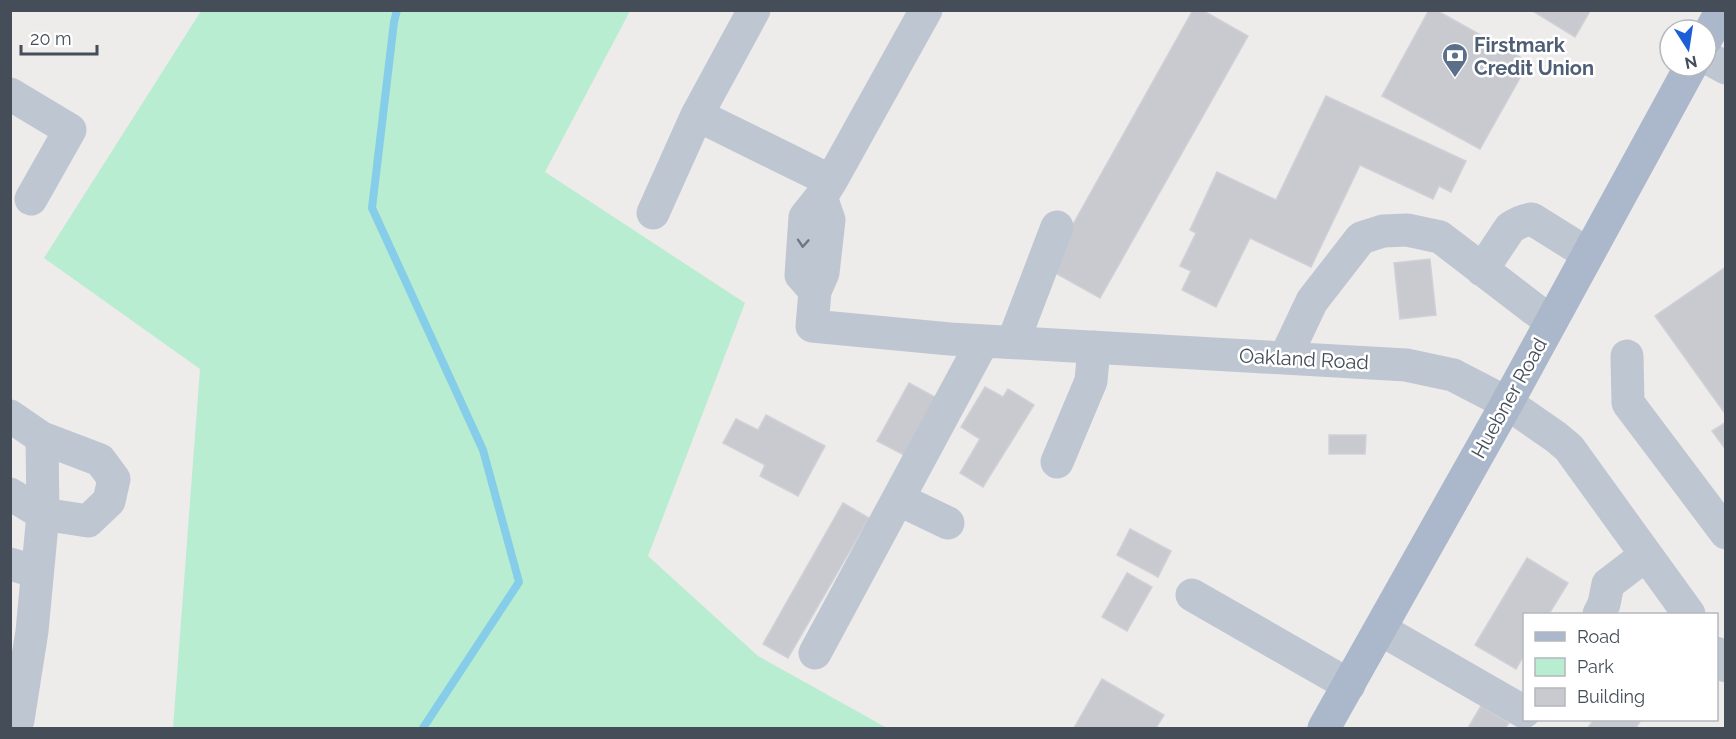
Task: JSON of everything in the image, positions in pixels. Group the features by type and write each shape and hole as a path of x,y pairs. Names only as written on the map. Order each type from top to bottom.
{"main road":[{"name":"Huebner Road","path":"1324,729 1507,403 1684,78"}],"street":[{"path":"653,213 697,115 754,10"},
{"path":"697,115 826,189 926,10"},
{"path":"10,94 70,130 31,199"},
{"name":"Oakland Road","path":"826,189 805,217 801,275 815,291 812,326 998,342 1406,365 1453,375 1507,403 1569,448 1688,613"},
{"path":"1482,270 1510,228 1516,223 1532,219 1588,254"},
{"path":"815,653 898,499 998,342 1057,227"},
{"path":"1285,358 1312,302 1361,238 1383,231 1407,230 1440,237 1551,322"},
{"path":"1057,462 1091,381 1094,347"},
{"path":"1627,356 1628,403 1725,533"},
{"path":"10,416 42,438 100,460 114,479 109,501 88,521 43,514 10,494"},
{"path":"10,725 18,720 32,631 24,568 43,514 42,438"},
{"path":"898,499 948,523"},
{"path":"1600,613 1608,584 1646,555"},
{"path":"1192,595 1349,685"},
{"path":"1380,629 1523,711"}],"green space":[{"path":"201,11 630,11 545,172 745,303 648,556 758,656 887,728 173,728 200,369 44,258"}],"building":[{"path":"1193,10 1202,10 1248,36 1100,298 1048,269"},
{"name":"Firstmark Credit Union","path":"1429,10 1436,10 1529,62 1480,149 1382,96"},
{"path":"1531,10 1590,10 1590,11 1575,37"},
{"path":"1326,96 1466,161 1451,192 1439,186 1433,199 1360,165 1311,267 1250,238 1216,307 1182,290 1191,271 1180,266 1196,233 1190,230 1217,172 1276,200"},
{"path":"1430,259 1436,315 1400,319 1394,263"},
{"path":"1726,267 1726,415 1655,316"},
{"path":"909,383 935,397 904,455 877,441"},
{"path":"985,387 1003,397 1008,389 1034,405 983,487 960,473 980,439 961,427"},
{"path":"766,415 825,446 798,496 760,476 765,465 723,443 736,419 758,430"},
{"path":"1726,422 1726,450 1712,431"},
{"path":"1329,435 1366,435 1365,454 1329,454"},
{"path":"843,503 869,518 788,658 763,644"},
{"path":"1130,529 1171,551 1158,577 1117,555"},
{"path":"1527,558 1568,583 1550,613 1523,613 1523,657 1516,669 1475,645"},
{"path":"1127,573 1152,587 1127,631 1102,617"},
{"path":"1102,679 1164,715 1156,728 1074,728"},
{"path":"1481,706 1509,723 1505,728 1468,728"},
{"path":"1592,721 1640,721 1636,728 1588,728"}],"waterway":[{"path":"397,10 372,208 483,450 519,582 423,728"}],"place":[{"name":"Firstmark Credit Union","path":"1455,79"}]}
